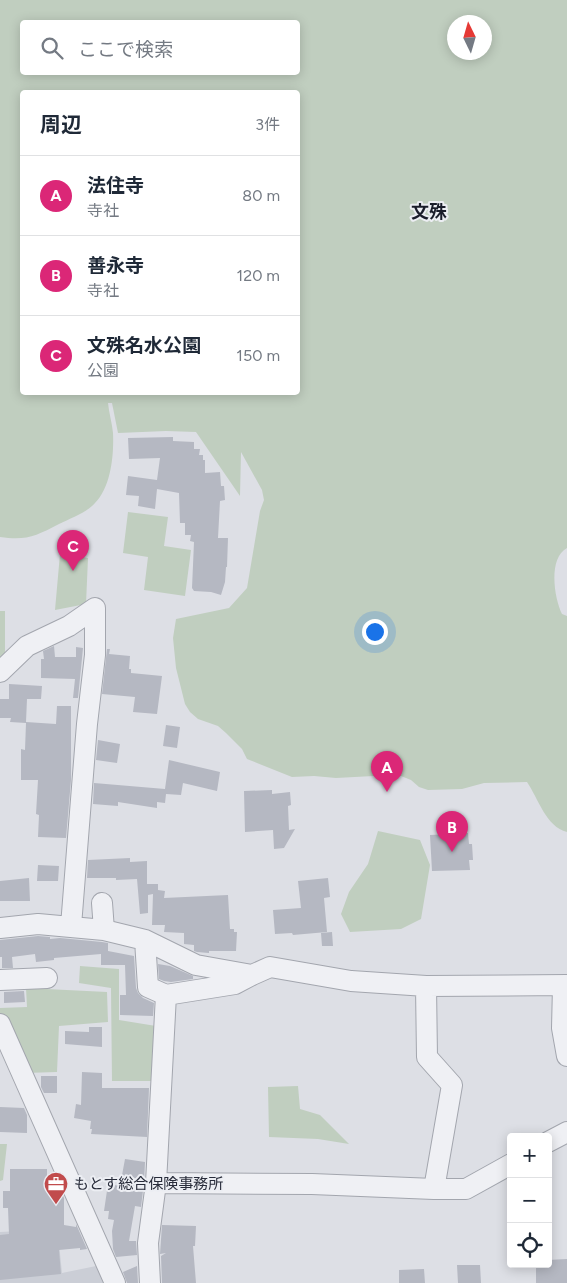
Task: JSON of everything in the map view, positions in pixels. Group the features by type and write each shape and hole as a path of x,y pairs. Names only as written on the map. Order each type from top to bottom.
{"street":[{"path":"0,672 27,646 69,626 95,608 95,656 87,724 71,926"},
{"path":"102,903 104,930"},
{"path":"0,928 38,924 104,930 146,940 196,965 252,975"},
{"path":"146,940 148,987 166,995 235,984 270,967 351,980 426,986 565,985 562,1028 567,1056"},
{"path":"0,980 47,978"},
{"path":"426,986 427,1056 452,1084 434,1189"},
{"path":"150,1283 148,1243 156,1183 166,995"},
{"path":"0,1024 115,1283"},
{"path":"552,1140 567,1132"},
{"path":"156,1183 312,1184 466,1189 507,1166"}],"shaded area":[{"path":"57,1224 62,1273 101,1265 108,1283 0,1283 0,1232 21,1231"}],"green space":[{"path":"0,0 567,0 567,548 557,560 554,579 559,607 562,614 567,616 567,832 553,824 548,818 527,782 484,783 462,789 428,790 419,787 411,780 392,775 336,778 292,777 247,759 242,749 218,726 198,719 190,712 185,704 176,668 173,638 176,619 229,608 247,588 260,511 264,500 262,490 241,452 240,496 196,432 118,433 112,403 108,403 113,433 113,451 105,488 95,503 83,512 37,534 24,538 0,537"},
{"path":"128,512 168,517 164,546 191,550 185,596 144,590 148,557 123,553"},
{"path":"60,554 88,558 86,604 55,610"},
{"path":"0,611 5,611 5,663 0,668"},
{"path":"378,831 420,840 430,865 421,919 401,929 350,932 341,914 349,892 368,864"},
{"path":"80,966 119,969 119,1020 156,1026 153,1081 112,1081 111,988 79,983"},
{"path":"26,988 107,992 108,1022 59,1026 57,1072 25,1073 0,1015 0,1008 27,1007"},
{"path":"298,1086 300,1109 320,1115 349,1144 318,1139 269,1137 268,1087"},
{"path":"0,1144 7,1144 3,1180 0,1181"}],"building":[{"path":"173,437 173,441 194,442 194,449 200,449 199,455 203,455 203,460 205,460 205,473 220,472 225,500 220,501 218,538 228,538 227,567 221,595 211,592 194,591 192,588 194,542 190,541 191,535 185,535 185,523 180,523 179,493 157,489 155,509 138,506 139,496 126,495 128,476 157,480 160,458 129,459 128,438"},
{"path":"54,646 55,657 76,657 76,647 83,648 78,698 73,698 75,679 41,678 41,659 44,659 43,651"},
{"path":"107,649 110,649 109,654 130,656 129,669 131,669 131,673 162,676 157,714 133,712 135,697 102,694"},
{"path":"9,684 42,686 41,699 27,699 26,722 56,724 57,706 71,706 71,780 66,838 38,837 39,815 36,814 38,780 21,780 21,749 25,750 26,723 10,722 11,718 0,718 0,699 9,699"},
{"path":"166,725 180,727 177,748 163,746"},
{"path":"98,740 120,744 117,763 96,760"},
{"path":"169,760 220,772 217,791 183,783 181,795 166,794 165,803 157,802 157,808 118,802 118,806 93,804 94,783 165,789"},
{"path":"272,790 272,794 290,792 291,805 288,806 289,830 295,829 284,848 274,849 273,830 245,832 244,791"},
{"path":"468,833 469,844 472,844 473,860 469,860 470,870 432,871 430,835"},
{"path":"130,858 130,862 147,861 147,884 158,884 158,890 165,891 164,898 228,895 230,929 234,929 234,932 237,932 236,951 197,952 194,951 194,945 184,944 184,933 164,932 165,925 152,925 153,894 148,895 148,913 140,914 137,879 87,878 88,860"},
{"path":"38,865 59,866 58,881 37,881"},
{"path":"29,878 30,901 0,901 0,881"},
{"path":"328,878 330,897 324,898 327,932 293,935 292,933 275,934 273,910 301,908 298,881"},
{"path":"332,932 333,946 322,946 321,933"},
{"path":"38,936 50,937 50,939 60,938 108,943 108,951 134,956 136,988 143,998 154,1003 153,1016 120,1015 120,995 126,995 125,965 101,965 101,954 54,958 54,960 36,962 35,954 12,957 13,968 2,968 0,940"},
{"path":"158,964 170,966 193,976 193,979 171,982 159,979"},
{"path":"24,991 25,1002 4,1003 4,992"},
{"path":"89,1027 102,1027 102,1047 65,1044 65,1031 89,1032"},
{"path":"82,1072 102,1073 102,1088 149,1088 147,1137 91,1134 91,1121 74,1118 76,1104 81,1105"},
{"path":"41,1076 57,1076 57,1093 44,1093 41,1087"},
{"path":"0,1107 24,1108 27,1115 27,1133 0,1132"},
{"path":"125,1159 145,1162 144,1182 141,1207 135,1206 129,1241 136,1241 137,1255 116,1257 113,1249 112,1231 114,1220 108,1219 109,1211 104,1211 108,1184 120,1186"},
{"path":"10,1169 47,1169 47,1181 57,1181 64,1198 64,1225 76,1227 76,1224 87,1249 59,1250 61,1274 0,1280 0,1235 9,1234 8,1208 3,1208 3,1191 10,1191"},
{"path":"162,1225 196,1226 195,1246 193,1246 196,1283 162,1283 161,1256 166,1253 160,1254"},
{"path":"567,1259 567,1283 536,1283 536,1268 552,1268 552,1260"},
{"path":"457,1265 480,1265 481,1283 458,1283"},
{"path":"137,1266 138,1283 127,1283 123,1272"},
{"path":"424,1269 425,1283 399,1283 399,1270"}],"place":[{"name":"文殊名水公園","path":"73,571"},
{"name":"法住寺","path":"387,792"},
{"name":"善永寺","path":"452,852"},
{"name":"もとす総合保険事務所","path":"56,1205"}],"district":[{"name":"文殊","path":"429,212"}]}
